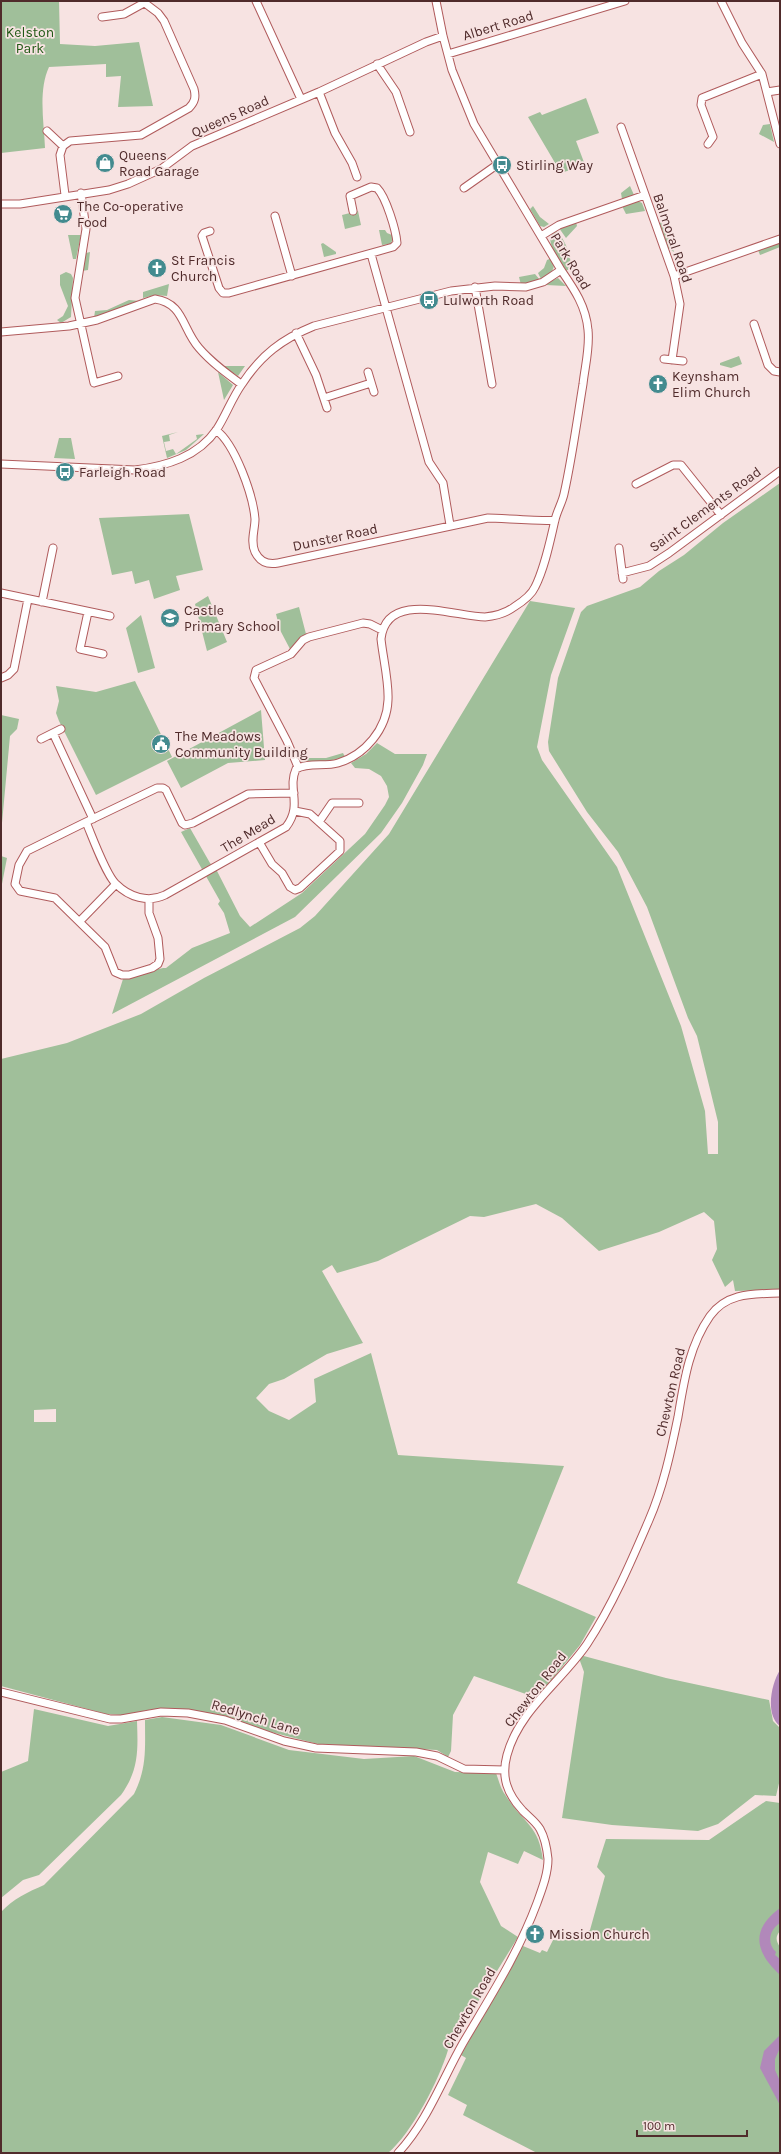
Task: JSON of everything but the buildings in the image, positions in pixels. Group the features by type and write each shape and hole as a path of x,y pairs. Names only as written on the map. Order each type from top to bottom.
{"street":[{"path":"256,1 301,99"},
{"name":"Park Road","path":"382,630 394,616 416,609 434,608 472,616 487,617 513,608 528,597 535,587 564,495 577,424 588,345 585,313 577,293 561,270 474,124 442,36 436,1"},
{"name":"Albert Road","path":"448,54 625,1"},
{"path":"721,1 742,43 762,74 780,144"},
{"path":"65,195 60,155 63,146 70,141 141,135 189,108 194,103 196,97 194,89 164,21 158,13 143,2 124,14 102,17"},
{"name":"Queens Road","path":"1,204 20,204 65,195 109,190 128,184 161,169 192,146 319,92 377,64 442,36"},
{"path":"377,64 396,92 410,132"},
{"path":"708,144 713,138 701,105 702,98 762,74"},
{"path":"767,92 780,90"},
{"path":"319,92 335,133 356,161 357,177"},
{"name":"Balmoral Road","path":"621,127 674,276 680,304 672,360"},
{"path":"47,131 63,146"},
{"path":"464,188 498,164"},
{"path":"210,232 204,233 202,236 219,288 223,293 292,276 394,247 397,243 382,192 377,188 371,187 350,196 353,211"},
{"path":"81,193 86,229 75,295 80,323 94,383 118,376"},
{"path":"541,236 559,225 645,194"},
{"path":"275,216 292,276"},
{"path":"674,276 780,239"},
{"path":"371,254 429,462 445,490 450,525"},
{"path":"1,464 135,470 154,468 186,457 207,441 216,430 241,384 258,362 277,344 296,333 314,326 451,291 475,287 526,287 543,282 561,270"},
{"path":"475,287 492,384"},
{"path":"1,332 97,320 155,299 164,300 176,308 197,346 216,366 241,384"},
{"path":"754,324 768,365 774,371 780,372"},
{"path":"296,333 316,375 327,408"},
{"path":"664,359 683,361"},
{"path":"368,372 374,392"},
{"path":"324,398 371,383"},
{"name":"Dunster Road","path":"216,430 232,446 238,460 255,517 253,540 255,551 259,558 266,563 278,563 488,518 555,520"},
{"path":"636,484 673,465 681,465 721,515"},
{"name":"Saint Clements Road","path":"619,548 622,576 649,566 780,471"},
{"path":"42,602 53,548"},
{"path":"1,593 110,616"},
{"path":"1,678 8,675 14,669 28,599"},
{"path":"88,612 80,649 103,654"},
{"path":"363,623 370,624 382,630 381,639 388,696 387,712 382,725 365,748 354,756 339,763 298,767 287,741 254,678 256,670 290,654 303,640 309,637 363,623"},
{"path":"41,739 61,729"},
{"path":"53,733 89,820 116,884 140,898 149,900 149,914 157,933 160,959 158,964 152,968 129,975 122,975 115,972 105,947 55,898 20,891 15,884 19,865 27,851 89,820 157,788 163,788 166,790 182,823 185,825 193,823 248,794 294,793"},
{"name":"The Mead","path":"149,900 165,895 286,826 292,819 295,811 294,771 298,767"},
{"path":"319,822 332,803 359,802"},
{"path":"259,842 272,864 282,873 290,887 295,890 300,888 340,851 340,841 310,814 295,811"},
{"path":"80,921 116,884"},
{"name":"Chewton Road","path":"398,2153 412,2137 464,2043 508,1969 528,1926 546,1876 548,1859 541,1830 513,1799 507,1789 504,1770 511,1742 524,1720 587,1644 616,1592 648,1522 664,1479 686,1370 693,1348 703,1327 714,1310 725,1301 746,1295 780,1293"},
{"name":"Redlynch Lane","path":"1,1692 110,1719 121,1719 161,1712 188,1713 225,1720 284,1741 316,1748 416,1752 437,1756 464,1769 504,1770"}],"green space":[{"name":"Kelston Park","path":"1,1 59,1 60,44 95,46 139,42 153,106 118,107 121,76 106,77 106,64 49,67 43,96 45,148 1,153"},
{"path":"586,98 599,133 576,141 585,165 561,173 528,117 540,112 542,115"},
{"path":"770,124 774,142 759,134 763,125"},
{"path":"630,186 634,195 622,199 621,193"},
{"path":"638,201 642,203 645,211 626,214 622,206"},
{"path":"533,206 540,217 549,224 544,227 540,226 530,209"},
{"path":"358,211 361,225 345,229 342,215"},
{"path":"576,222 577,226 566,238 559,228"},
{"path":"663,222 674,252 666,247 658,223"},
{"path":"379,230 385,230 387,233 392,235 393,240 390,244 382,245"},
{"path":"556,230 569,252 571,268 566,271 556,256 551,244 550,239"},
{"path":"68,235 81,235 76,259 73,259"},
{"path":"780,242 780,247 760,255 758,250"},
{"path":"323,243 336,252 336,254 324,257 321,244"},
{"path":"90,252 88,270 82,271 86,253"},
{"path":"552,258 554,266 552,271 541,279 538,273 544,268 547,260"},
{"path":"66,272 71,274 73,278 71,317 61,323 57,320 63,316 68,306 60,285 60,275"},
{"path":"535,274 540,280 521,285 519,277"},
{"path":"558,278 566,286 545,284"},
{"path":"169,284 167,296 155,295 143,298 143,292"},
{"path":"129,300 140,301 94,318 95,311 107,310"},
{"path":"739,356 742,364 731,368 720,365 720,363"},
{"path":"222,366 245,366 238,376"},
{"path":"218,372 233,385 224,400"},
{"path":"178,432 169,435 170,441 164,442 166,451 173,449 176,454 197,439 196,435 204,434 186,450 167,458 162,436"},
{"path":"59,438 71,438 75,459 54,458"},
{"path":"780,483 780,1290 735,1291 733,1280 725,1287 712,1260 717,1249 714,1221 704,1212 659,1232 599,1251 562,1218 536,1204 484,1217 470,1216 378,1261 337,1273 332,1265 322,1271 363,1343 327,1354 284,1379 269,1384 256,1398 269,1411 289,1420 316,1402 314,1379 371,1353 398,1455 564,1466 517,1583 596,1617 580,1645 537,1698 474,1676 453,1715 451,1751 448,1757 437,1750 318,1744 263,1730 223,1716 187,1709 154,1709 122,1715 106,1714 1,1686 1,1059 67,1043 141,1014 204,978 300,928 315,916 389,834 530,601 575,608 551,675 537,747 542,760 617,867 681,1026 705,1111 708,1154 718,1154 718,1122 697,1036 688,1018 647,907 618,852 587,812 549,751 548,742 558,678 581,612 587,606 640,587 659,571 684,555 723,523","holes":["56,1409 56,1422 34,1422 34,1410"]},
{"path":"189,514 203,570 176,576 180,590 154,599 149,580 135,584 132,571 112,575 99,518"},
{"path":"208,596 227,642 207,651 195,604"},
{"path":"299,607 306,634 290,649 280,630 276,614"},
{"path":"141,615 155,668 138,673 126,628"},
{"path":"135,681 172,757 96,795 56,713 59,701 56,686 96,692"},
{"path":"261,710 265,760 228,763 181,788 167,761"},
{"path":"1,715 19,719 17,729 10,736 2,823"},
{"path":"377,743 395,754 427,754 423,765 402,803 381,833 295,917 112,1014 123,979 166,968 192,948 230,933 224,913 218,904 220,901 181,832 190,828 210,863 217,871 240,916 250,927 302,893 365,834 389,797 387,786 381,776 369,769 355,768 351,763 366,754"},
{"path":"343,753 345,757 328,761 302,762 299,758 326,758"},
{"path":"1,856 7,858 1,889"},
{"path":"580,1655 666,1678 769,1700 773,1721 780,1728 780,1779 776,1796 755,1795 718,1824 698,1831 612,1825 562,1818 584,1672 580,1661"},
{"path":"34,1709 108,1726 137,1721 136,1760 131,1777 121,1795 39,1875 23,1880 1,1898 1,1772 28,1761"},
{"path":"162,1717 221,1725 289,1750 364,1759 414,1756 455,1772 496,1773 504,1794 534,1831 541,1848 543,1860 524,1851 518,1864 488,1852 480,1882 501,1926 518,1937 448,2050 438,2076 415,2120 397,2144 388,2153 1,2153 1,1912 27,1893 44,1885 134,1794 143,1767 145,1749 145,1720"},
{"path":"766,1801 780,1803 780,1931 777,1935 777,1939 780,1947 780,2153 537,2153 463,2115 467,2105 448,2095 466,2058 461,2055 523,1946 540,1953 542,1950 547,1952 553,1940 572,1938 590,1930 605,1876 597,1867 606,1839 709,1840"}],"shaded area":[{"path":"780,1670 780,1726 772,1715 771,1699 774,1683"},
{"path":"780,1908 780,1923 772,1932 770,1940 771,1945 776,1952 775,1955 780,1959 780,1975 765,1958 759,1941 760,1933 764,1925 770,1916"},
{"path":"780,2035 780,2048 775,2059 775,2070 780,2081 780,2105 760,2068 764,2051"}],"place":[{"name":"Queens Road Garage","path":"105,163"},
{"name":"Stirling Way","path":"502,165"},
{"name":"The Co-operative Food","path":"63,214"},
{"name":"St Francis Church","path":"157,268"},
{"name":"Lulworth Road","path":"429,300"},
{"name":"Keynsham Elim Church","path":"658,384"},
{"name":"Farleigh Road","path":"65,472"},
{"name":"Castle Primary School","path":"170,618"},
{"name":"The Meadows Community Building","path":"161,744"},
{"name":"Mission Church","path":"535,1934"}]}
